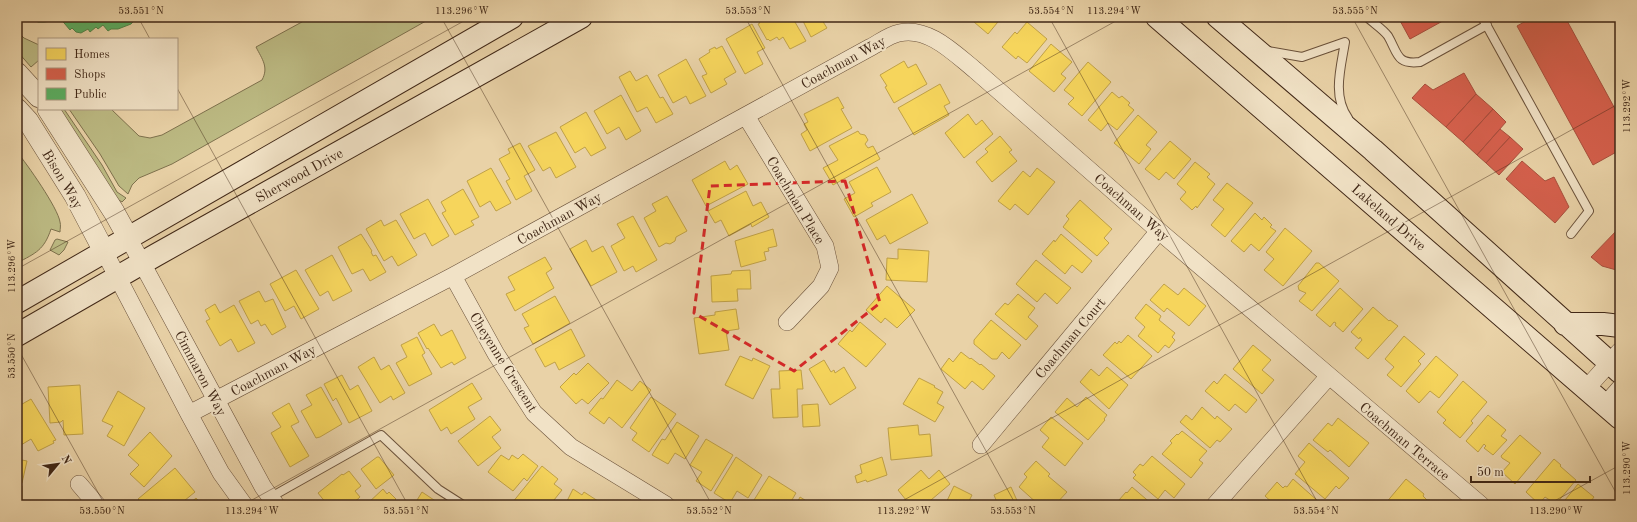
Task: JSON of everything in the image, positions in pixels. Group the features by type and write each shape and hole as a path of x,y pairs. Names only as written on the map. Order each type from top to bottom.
{"main road":[{"path":"17,302 105,253 512,17"},
{"name":"Sherwood Drive","path":"17,335 117,277 581,17"},
{"name":"Lakeland Drive","path":"1157,17 1612,411"},
{"path":"1218,17 1373,150 1565,324 1616,362"},
{"path":"1565,324 1602,324 1620,326"}],"street":[{"name":"Coachman Way","path":"189,414 453,276 898,33 912,31 925,34 950,50 975,70 1159,231 1329,376"},
{"path":"17,73 38,97"},
{"name":"Bison Way","path":"17,109 28,121 75,196 105,253"},
{"name":"Bison Way","path":"49,110 114,212 129,239"},
{"name":"Coachman Place","path":"746,116 825,246 830,268 821,286 787,322"},
{"name":"Coachman Court","path":"981,445 1159,231"},
{"name":"Cimmaron Way","path":"129,239 263,487 273,501"},
{"name":"Cimmaron Way","path":"105,253 189,414 221,472 244,505"},
{"name":"Cheyenne Crescent","path":"453,276 496,354 534,413 571,447 666,505"},
{"path":"1586,389 1616,362"},
{"path":"1215,505 1329,376"},
{"name":"Coachman Terrace","path":"1329,376 1481,505"},
{"path":"1612,411 1620,388"},
{"path":"79,484 97,505"}],"lane":[{"path":"1367,17 1387,36 1397,56 1409,64 1420,62 1487,25"},
{"path":"1482,17 1589,212 1571,234"},
{"path":"1246,40 1271,52 1302,57 1345,42 1338,82 1342,110 1373,150"},
{"path":"273,501 381,435 438,489 463,505"}],"highlighted area":[{"path":"845,181 880,303 794,371 694,313 710,186"}],"shaded area":[{"path":"311,17 433,17 172,164 139,178 132,185 128,194 119,186 100,154 70,110 112,110 139,136 150,138 162,135 262,80 265,67 256,47"},
{"path":"17,31 24,38 38,45 38,61 31,67 17,51"},
{"path":"55,110 65,110 102,165 117,192 126,198 122,202 114,197"},
{"path":"17,152 54,207 60,223 60,232 51,229 45,242 38,250 17,263"},
{"path":"57,239 68,242 64,250 59,255 50,250"}],"building: Homes":[{"path":"764,17 792,17 806,41 790,49 783,37 779,40 777,37 770,41 768,39 767,40 758,24 760,23 758,20"},
{"path":"801,17 820,17 827,28 811,37"},
{"path":"978,17 1002,17 988,34 974,22"},
{"path":"1027,22 1047,39 1027,63 1018,56 1016,59 1002,47 1015,32 1017,34"},
{"path":"752,24 765,48 757,52 763,64 745,74 726,39"},
{"path":"1051,44 1072,62 1061,74 1066,78 1054,92 1029,71"},
{"path":"722,46 736,72 724,79 727,84 711,93 702,76 707,74 699,59 710,52 709,50"},
{"path":"686,59 706,96 690,104 686,96 673,103 658,75"},
{"path":"904,61 908,68 916,64 927,84 894,103 885,87 887,86 880,75"},
{"path":"1088,62 1111,82 1082,116 1068,104 1074,98 1064,90"},
{"path":"630,71 636,81 647,75 660,98 663,97 673,114 656,123 647,107 637,112 619,77"},
{"path":"940,84 950,103 944,106 949,115 914,135 898,108"},
{"path":"1112,92 1119,98 1122,96 1130,103 1128,105 1134,110 1117,130 1108,123 1101,131 1088,120"},
{"path":"621,95 641,131 626,140 619,127 607,134 594,111"},
{"path":"838,97 844,108 841,109 852,128 810,151 801,134 807,130 804,124 808,122 804,114"},
{"path":"586,112 606,148 591,156 585,147 575,153 560,127"},
{"path":"968,114 976,125 982,120 993,134 964,158 945,133"},
{"path":"1138,115 1157,132 1146,145 1151,149 1139,164 1114,143"},
{"path":"858,131 860,134 865,135 868,140 865,144 868,148 873,146 880,159 833,185 823,168 838,160 829,146"},
{"path":"556,132 576,167 556,178 550,167 543,171 528,146"},
{"path":"1000,136 1012,150 1009,152 1017,161 992,182 976,162 988,152 985,149"},
{"path":"1170,141 1191,159 1174,179 1166,172 1159,180 1145,169"},
{"path":"520,143 535,170 524,176 532,191 516,200 506,181 510,179 499,159 510,153 508,149"},
{"path":"725,161 730,170 737,165 748,184 706,206 692,180"},
{"path":"1195,162 1210,174 1207,177 1215,184 1197,208 1196,206 1192,210 1180,199 1186,192 1177,184"},
{"path":"877,167 891,192 871,203 873,206 854,217 844,199 855,193 849,182"},
{"path":"491,168 511,203 496,211 490,201 480,207 467,181"},
{"path":"1037,168 1055,182 1028,215 1015,204 1010,210 998,201 1023,171 1030,177"},
{"path":"1227,183 1253,203 1225,237 1211,225 1224,209 1213,200"},
{"path":"463,189 479,217 471,221 474,225 455,235 442,213 446,211 441,202"},
{"path":"746,191 753,206 761,202 769,217 752,227 751,224 729,236 721,220 715,223 708,211"},
{"path":"912,194 928,223 890,244 885,235 877,240 866,220"},
{"path":"667,196 687,231 676,237 675,241 670,244 666,243 659,247 644,218 656,211 652,204"},
{"path":"428,199 449,236 432,246 425,233 414,239 400,214"},
{"path":"1080,200 1112,229 1104,238 1109,243 1097,256 1063,227 1069,219 1066,216"},
{"path":"1255,213 1262,220 1264,217 1272,225 1270,227 1276,231 1259,251 1251,244 1244,252 1231,241"},
{"path":"633,216 657,260 636,272 633,266 624,271 611,246 625,238 617,224"},
{"path":"381,220 384,226 396,220 417,255 398,266 392,256 384,261 366,229"},
{"path":"1285,228 1312,251 1283,286 1264,270 1274,259 1266,252"},
{"path":"773,229 777,246 768,248 769,251 764,252 766,260 741,267 735,241"},
{"path":"361,234 372,251 373,256 376,255 386,272 370,281 363,269 352,274 338,247"},
{"path":"1061,234 1092,261 1082,273 1072,265 1065,274 1042,254"},
{"path":"586,240 592,252 603,246 617,272 591,286 570,249"},
{"path":"898,249 929,251 927,282 886,280 887,258 898,259"},
{"path":"332,255 352,291 333,301 328,291 320,296 305,270"},
{"path":"545,257 552,269 546,273 554,288 515,311 506,294 515,290 508,277"},
{"path":"1036,260 1071,288 1057,304 1045,293 1037,302 1016,284"},
{"path":"1316,263 1319,263 1339,281 1312,311 1299,301 1306,293 1299,290 1298,286"},
{"path":"296,270 319,309 301,319 294,306 285,311 270,284"},
{"path":"750,270 751,289 737,289 738,301 712,302 711,276 731,274 732,271"},
{"path":"1164,284 1178,295 1184,288 1206,306 1189,326 1167,308 1164,312 1150,300"},
{"path":"887,286 915,310 897,328 885,318 881,323 866,310"},
{"path":"1340,288 1363,309 1343,332 1335,325 1336,323 1334,322 1330,327 1316,315"},
{"path":"259,291 265,302 273,299 286,327 272,335 265,324 261,326 258,320 251,324 239,301"},
{"path":"1018,294 1035,308 1028,317 1038,326 1026,340 995,314 1005,303 1008,305"},
{"path":"555,296 570,323 533,344 524,328 529,326 522,314"},
{"path":"215,304 220,313 234,305 255,343 238,352 231,339 220,346 206,321 210,319 205,310"},
{"path":"1146,304 1161,316 1159,320 1175,333 1172,337 1175,340 1169,348 1165,345 1158,353 1138,336 1145,327 1135,318"},
{"path":"1373,307 1389,321 1390,320 1398,326 1368,359 1355,348 1362,340 1360,337 1359,339 1351,332"},
{"path":"736,309 739,329 726,331 729,350 699,354 694,318 715,315 715,312"},
{"path":"991,320 1021,345 1009,359 1002,352 997,359 992,359 974,344 974,340"},
{"path":"860,322 886,344 866,367 838,344 850,330 852,332"},
{"path":"434,324 441,336 452,330 466,358 454,365 452,362 441,368 428,348 427,349 418,333"},
{"path":"571,329 585,356 559,370 555,362 545,367 535,349"},
{"path":"1128,335 1152,356 1131,379 1103,355 1115,342 1117,344 1119,341 1121,343"},
{"path":"1404,336 1425,354 1418,361 1421,364 1401,387 1387,375 1394,367 1385,359"},
{"path":"417,337 425,353 422,355 432,374 409,386 396,363 407,357 401,345"},
{"path":"1253,345 1271,360 1262,370 1274,380 1262,394 1233,369"},
{"path":"961,352 980,365 981,364 995,376 983,390 972,381 965,389 941,369 949,358 953,362"},
{"path":"740,356 752,361 753,358 770,366 753,399 725,385"},
{"path":"1436,356 1458,375 1439,398 1430,391 1419,403 1406,391"},
{"path":"374,357 381,370 389,365 405,393 393,400 391,396 380,403 358,367"},
{"path":"824,360 831,372 834,370 835,373 844,367 856,388 830,405 809,369"},
{"path":"588,363 609,383 588,404 582,399 576,404 560,387 574,373 576,375"},
{"path":"1107,367 1128,385 1109,409 1080,382 1091,369 1099,376"},
{"path":"801,370 803,389 797,389 798,417 773,418 771,389 780,389 779,371"},
{"path":"1225,374 1257,400 1246,413 1235,404 1229,411 1205,391 1214,381 1217,384"},
{"path":"342,375 350,390 358,385 372,411 349,423 336,398 333,401 324,384"},
{"path":"919,378 943,392 937,403 944,407 935,422 903,404"},
{"path":"617,380 632,391 640,381 651,390 622,428 609,417 604,424 589,413 601,398 603,399"},
{"path":"1463,381 1487,402 1471,421 1473,423 1460,438 1443,423 1446,420 1437,412"},
{"path":"472,383 482,399 468,407 475,419 451,434 447,427 441,431 429,410"},
{"path":"80,385 83,434 64,435 63,420 61,422 50,423 48,387"},
{"path":"321,387 342,424 316,438 301,411 312,405 306,395"},
{"path":"118,391 145,408 124,446 107,436 113,426 102,421"},
{"path":"651,397 676,414 649,452 632,440 637,433 630,428"},
{"path":"1086,397 1107,415 1104,419 1105,420 1088,440 1055,412 1067,398 1077,407"},
{"path":"31,399 56,440 53,441 54,443 38,451 31,439 21,445 17,439 17,407"},
{"path":"289,403 299,422 291,426 309,456 290,467 271,433 281,427 272,413"},
{"path":"818,404 820,426 803,427 802,405"},
{"path":"1202,407 1215,419 1217,416 1232,429 1220,442 1217,440 1210,448 1180,422 1186,415 1192,420"},
{"path":"1488,415 1506,430 1501,436 1507,440 1493,455 1484,448 1486,446 1484,444 1478,452 1466,441"},
{"path":"490,416 501,430 492,437 501,448 478,466 458,441"},
{"path":"1051,417 1083,443 1065,466 1042,447 1049,438 1040,430"},
{"path":"1338,418 1369,443 1349,467 1330,450 1328,452 1313,440 1328,423 1332,426"},
{"path":"677,422 699,436 685,459 675,453 668,464 652,455 662,439 665,440"},
{"path":"918,425 919,435 930,434 932,456 891,460 888,428"},
{"path":"1182,431 1207,451 1199,460 1203,463 1191,478 1162,454 1172,443 1170,441"},
{"path":"150,432 172,456 144,487 130,474 139,465 128,455"},
{"path":"1520,435 1541,453 1515,484 1502,472 1510,463 1501,456"},
{"path":"706,439 733,455 711,491 696,481 702,472 690,465"},
{"path":"1309,443 1349,478 1339,489 1336,486 1325,499 1295,474 1305,462 1298,456"},
{"path":"523,454 538,466 527,481 524,478 513,491 488,472 501,455 509,460 512,455 518,459"},
{"path":"1152,456 1185,484 1174,498 1165,490 1158,499 1133,478 1136,475 1133,472 1140,464 1143,466"},
{"path":"379,457 394,475 376,489 361,469"},
{"path":"736,457 762,475 748,498 737,491 730,503 714,493"},
{"path":"882,457 887,475 867,482 866,480 857,483 855,476 862,473 860,465"},
{"path":"17,459 27,461 22,483 17,482"},
{"path":"1554,459 1576,480 1556,504 1545,497 1539,504 1526,492"},
{"path":"1036,461 1050,474 1048,476 1067,492 1055,505 1039,505 1019,487 1027,477 1024,474"},
{"path":"542,466 558,479 554,484 562,490 550,505 515,505 512,503"},
{"path":"175,468 195,492 179,505 143,505 138,499"},
{"path":"921,470 929,479 939,470 950,484 925,505 910,505 898,490"},
{"path":"349,471 361,486 355,491 360,497 351,505 332,505 328,501 326,503 318,493 342,474 343,475"},
{"path":"769,476 796,493 789,505 760,505 755,503 754,500"},
{"path":"1293,479 1318,501 1314,505 1275,505 1265,496 1277,482 1283,488 1285,486 1287,487"},
{"path":"1406,479 1424,494 1423,496 1427,500 1430,500 1435,505 1385,504"},
{"path":"1578,484 1594,497 1591,501 1596,505 1561,505"},
{"path":"17,486 22,486 22,503 17,504"},
{"path":"954,486 972,495 967,505 945,505"},
{"path":"1011,487 1019,505 998,505 994,495"},
{"path":"1132,487 1153,505 1117,505 1120,502 1119,500"},
{"path":"383,489 387,494 389,492 396,499 394,501 397,505 367,504"},
{"path":"573,489 582,495 584,492 598,501 595,505 565,505"},
{"path":"422,492 437,502 435,505 414,505"},
{"path":"800,497 813,505 796,505"},
{"path":"196,498 202,505 188,505"}],"building: Shops":[{"path":"1398,17 1450,17 1410,39"},
{"path":"1533,17 1565,17 1620,118 1620,150 1593,165 1517,26"},
{"path":"1464,73 1476,94 1446,127 1412,98 1425,84 1433,90"},
{"path":"1476,94 1493,109 1463,142 1446,127"},
{"path":"1493,109 1506,122 1477,155 1463,142"},
{"path":"1500,129 1510,137 1486,163 1477,155"},
{"path":"1510,137 1523,149 1499,175 1486,163"},
{"path":"1522,161 1545,181 1554,177 1569,207 1555,223 1506,179"},
{"path":"1620,227 1620,271 1602,266 1591,257"}],"building: Public":[{"path":"29,17 58,17 52,21 38,22"},
{"path":"59,17 138,17 131,24 118,29 111,29 108,31 103,25 98,29 96,27 90,32 88,29 81,33 76,32 72,28 70,30"}]}
